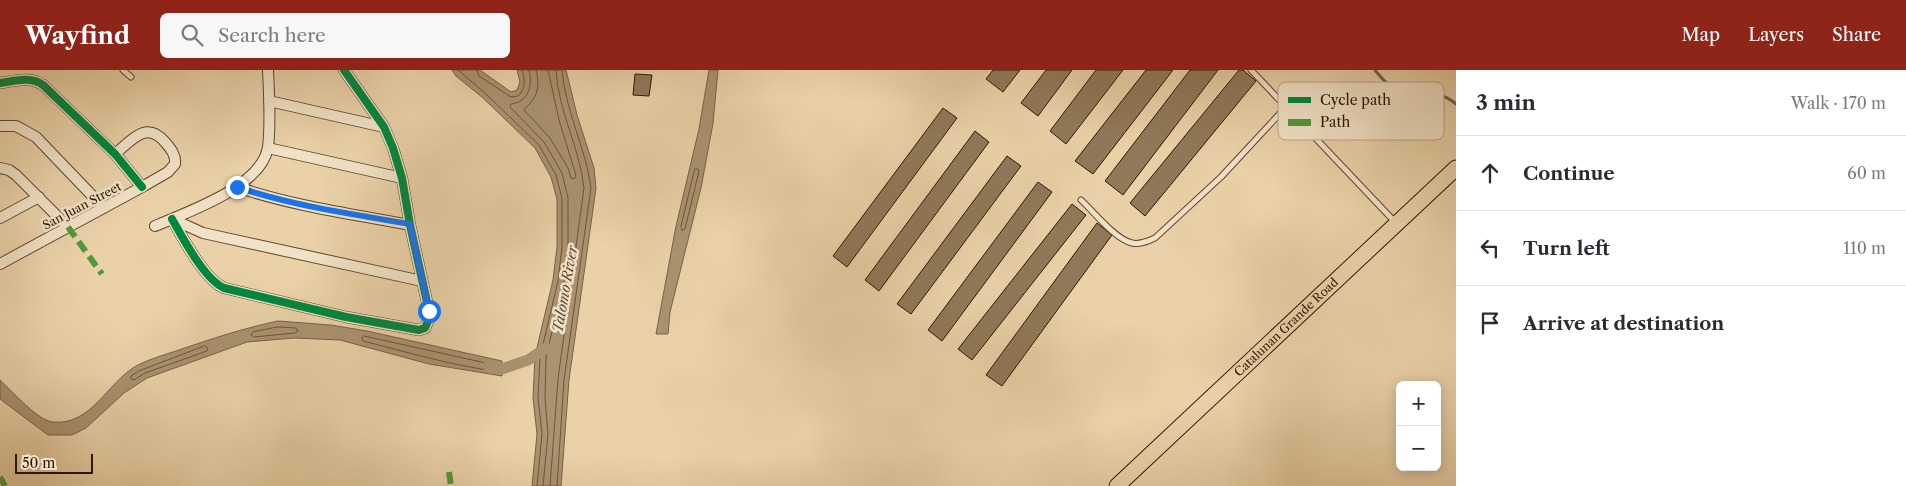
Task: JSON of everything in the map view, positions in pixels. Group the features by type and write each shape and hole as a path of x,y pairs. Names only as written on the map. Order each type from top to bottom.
{"main road":[{"name":"Catalunan Grande Road","path":"1117,486 1456,168"}],"street":[{"path":"155,226 220,198 237,187 258,165 268,148 268,70"},
{"path":"172,219 192,253 215,282 224,288 346,317 418,330 425,328 430,319 402,178 393,148 384,127 344,70"},
{"path":"0,83 30,79 37,80 115,154 142,188"},
{"path":"269,101 384,127"},
{"path":"0,126 16,126 36,137 104,208"},
{"name":"San Juan Street","path":"0,264 142,188 168,172 175,164 174,153 160,137 147,131 140,134 115,154"},
{"path":"268,148 402,178"},
{"path":"0,168 9,170 16,175 68,227"},
{"path":"237,187 322,209 410,224"},
{"path":"0,218 39,197"},
{"path":"172,219 203,233 422,281"}],"lane":[{"path":"123,70 131,77"},
{"path":"1251,70 1278,99"},
{"path":"1081,200 1121,238 1134,244 1155,238 1221,177 1278,116"},
{"path":"1317,140 1397,224"}],"water":[{"name":"Talomo River","path":"452,70 480,70 511,92 517,90 520,82 517,70 566,70 577,115 594,168 596,188 569,380 561,486 532,486 537,434 533,398 535,356 553,280 557,247 557,199 551,177 535,148 483,98 456,76"},
{"path":"709,70 718,70 713,123 701,188 670,312 668,334 656,334 676,226 699,129"},
{"path":"278,321 331,325 367,331 502,361 502,376 429,364 340,340 294,338 247,342 147,378 124,393 86,428 72,435 48,435 0,399 0,380 40,417 53,422 66,421 88,411 116,382 136,366 157,357 228,334"}],"building":[{"path":"993,70 1020,70 1003,92 986,79"},
{"path":"1046,70 1072,70 1038,116 1021,103"},
{"path":"1096,70 1123,70 1066,144 1050,131"},
{"path":"1146,70 1173,70 1093,174 1075,161"},
{"path":"1190,70 1218,70 1123,195 1105,181"},
{"path":"1239,70 1243,70 1256,81 1145,216 1130,203"},
{"path":"635,74 652,75 649,96 633,95"},
{"path":"943,108 957,118 847,267 833,256"},
{"path":"975,131 989,142 879,291 865,280"},
{"path":"1007,156 1021,166 911,314 897,304"},
{"path":"1038,182 1052,192 942,341 928,330"},
{"path":"1072,204 1086,215 972,360 958,349"},
{"path":"1097,223 1112,235 1002,386 986,375"}],"waterway":[{"path":"1375,70 1386,82"},
{"path":"1444,97 1456,104"},
{"path":"488,366 502,369 528,360 546,348"}],"marked path":[{"path":"68,227 102,274"},
{"path":"449,472 451,486"},
{"path":"0,477 5,486"}],"cycle path":[{"path":"172,219 202,267 216,283 224,288 346,317 419,330 425,328 429,319 429,311 410,225 402,178 393,148 384,127 344,70"},
{"path":"0,83 28,80 43,85 115,154 142,187"}],"route":[{"path":"237,187 322,209 410,224 429,311"}]}
